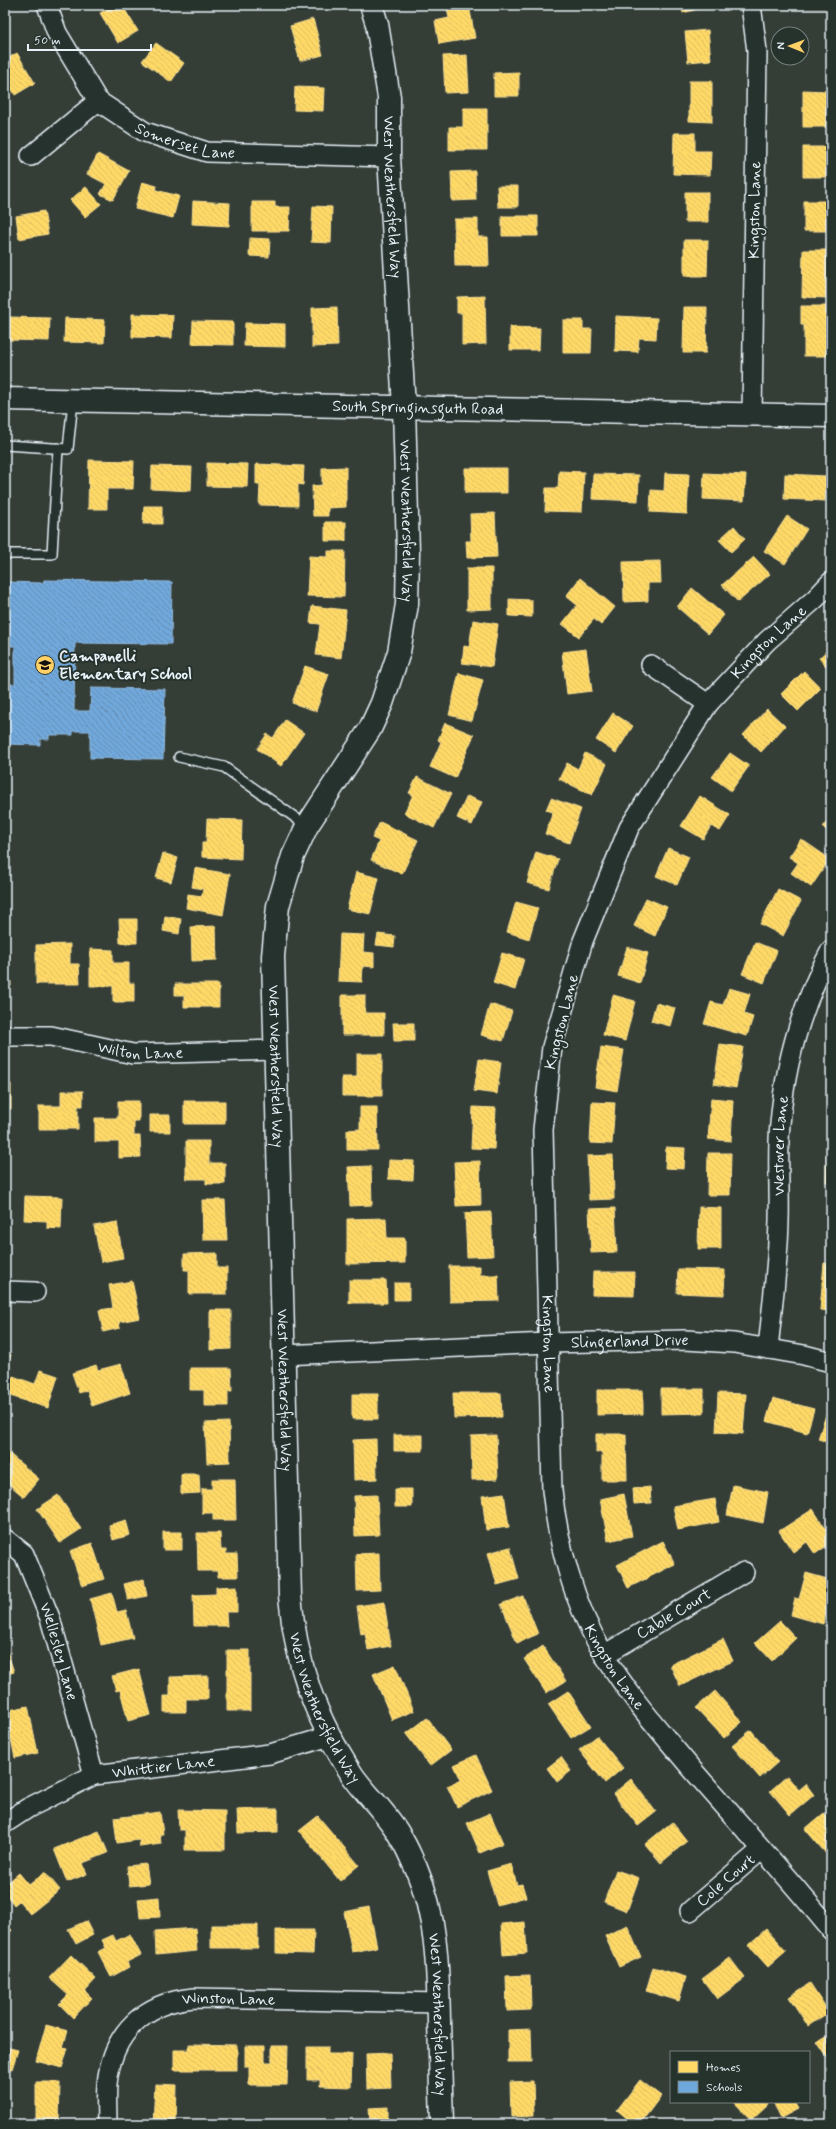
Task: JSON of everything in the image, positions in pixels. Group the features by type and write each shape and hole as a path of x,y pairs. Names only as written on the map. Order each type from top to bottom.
{"street":[{"name":"Somerset Lane","path":"47,5 57,33 98,101 145,132 207,152 389,157"},
{"name":"West Weathersfield Way","path":"371,5 377,24 389,97 389,157 404,407 408,576 404,624 399,652 382,703 370,728 307,826 293,856 284,882 274,930 273,956 283,1355 292,1621 296,1646 308,1690 330,1736 354,1776 401,1837 416,1868 431,1914 436,1940 442,2124"},
{"name":"Kingston Lane","path":"751,5 757,51 752,415"},
{"path":"31,156 98,101"},
{"name":"South Springinsguth Road","path":"5,399 831,416"},
{"name":"Kingston Lane","path":"831,582 815,599 767,641 708,704 629,828 583,941 552,1047 543,1130 552,1490 555,1518 570,1575 580,1604 604,1655 648,1717 831,1930"},
{"path":"651,665 708,704"},
{"name":"Westover Lane","path":"768,1349 779,1222 780,1125 784,1088 790,1059 808,996 831,950"},
{"name":"Wilton Lane","path":"5,1036 51,1036 133,1054 276,1050"},
{"path":"5,1292 35,1292"},
{"name":"Slingerland Drive","path":"283,1355 548,1343 685,1340 734,1343 831,1362"},
{"name":"Wellesley Lane","path":"5,1539 24,1554 50,1618 94,1775"},
{"name":"Cable Court","path":"604,1655 744,1572"},
{"name":"Whittier Lane","path":"5,1823 28,1808 94,1775 270,1754 330,1736"},
{"name":"Cole Court","path":"690,1911 761,1850"},
{"name":"Winston Lane","path":"107,2124 108,2084 115,2051 124,2034 134,2022 150,2008 166,2002 194,1998 439,2003"}],"lane":[{"path":"5,445 68,449 73,400"},
{"path":"5,554 52,554 58,448"},
{"path":"179,757 224,767 307,826"}],"building: Homes":[{"path":"114,5 122,5 138,31 118,43 100,13"},
{"path":"446,5 469,5 475,38 439,44 435,21 449,18"},
{"path":"681,5 704,5 705,7 683,13"},
{"path":"796,5 825,5 825,7 796,7"},
{"path":"313,19 323,55 300,61 290,26"},
{"path":"708,30 711,60 688,62 685,32"},
{"path":"156,43 184,63 171,82 142,61"},
{"path":"17,53 35,83 15,95 5,78 5,60"},
{"path":"467,55 469,92 445,93 443,56"},
{"path":"519,72 519,96 494,96 494,73"},
{"path":"689,81 712,81 712,122 689,121"},
{"path":"295,87 324,88 323,111 294,110"},
{"path":"803,90 827,91 826,127 803,127"},
{"path":"463,108 487,108 487,150 449,150 449,127 463,127"},
{"path":"674,133 695,133 695,151 711,151 710,175 673,174"},
{"path":"803,147 826,147 826,177 803,177"},
{"path":"98,154 129,171 113,200 100,194 106,184 87,174"},
{"path":"475,171 476,200 452,201 451,172"},
{"path":"142,182 157,186 156,190 179,196 173,218 135,209"},
{"path":"497,186 518,186 518,207 498,207"},
{"path":"86,187 101,204 85,217 70,200"},
{"path":"685,192 708,192 708,222 685,222"},
{"path":"193,201 230,203 229,226 192,224"},
{"path":"804,201 827,201 826,231 804,231"},
{"path":"252,202 275,202 275,207 290,207 289,231 252,231"},
{"path":"313,206 332,207 331,243 311,242"},
{"path":"44,211 48,234 19,239 16,216"},
{"path":"502,216 538,216 538,236 502,236"},
{"path":"454,219 478,219 478,237 488,237 489,266 455,266"},
{"path":"250,238 270,239 269,257 249,256"},
{"path":"684,240 708,240 707,276 684,276"},
{"path":"803,250 827,250 826,298 802,297"},
{"path":"485,296 486,344 462,345 462,313 457,313 457,297"},
{"path":"801,306 828,306 827,356 804,356 804,325 801,325"},
{"path":"337,307 338,346 312,347 312,308"},
{"path":"684,307 707,307 706,353 683,353"},
{"path":"132,314 173,315 172,338 132,337"},
{"path":"616,316 657,318 656,339 639,338 638,352 615,351"},
{"path":"9,317 50,318 49,341 9,340"},
{"path":"65,318 105,320 104,343 64,342"},
{"path":"563,320 583,320 583,329 592,329 591,353 563,353"},
{"path":"193,321 233,322 233,345 192,344"},
{"path":"245,323 285,324 285,347 244,346"},
{"path":"510,327 540,328 539,350 510,350"},
{"path":"89,460 134,461 133,489 107,489 107,509 88,509"},
{"path":"207,463 248,464 247,487 207,486"},
{"path":"256,464 304,466 303,485 298,484 298,506 259,505 260,484 256,484"},
{"path":"152,466 192,467 191,491 151,489"},
{"path":"346,467 346,507 328,508 328,516 313,516 312,486 322,485 322,468"},
{"path":"465,468 507,468 507,493 465,493"},
{"path":"559,471 584,472 582,512 545,511 546,488 558,488"},
{"path":"665,473 689,474 687,514 650,512 651,490 664,491"},
{"path":"704,473 746,475 744,501 703,499"},
{"path":"593,474 639,475 638,501 592,499"},
{"path":"785,474 826,476 825,501 784,499"},
{"path":"144,506 162,506 162,524 143,524"},
{"path":"495,513 497,557 467,558 466,541 471,541 470,514"},
{"path":"787,516 807,529 785,564 764,551"},
{"path":"325,522 346,522 346,541 325,541"},
{"path":"734,526 745,539 731,552 719,540"},
{"path":"328,551 345,551 344,597 307,596 309,556 328,557"},
{"path":"754,557 770,574 738,602 722,585"},
{"path":"660,561 661,583 648,583 648,601 624,602 623,562"},
{"path":"467,568 492,568 492,609 467,610"},
{"path":"580,578 615,607 601,625 594,619 579,637 562,624 577,605 566,596"},
{"path":"692,588 724,615 708,634 677,607"},
{"path":"509,599 532,600 532,617 509,616"},
{"path":"312,606 346,610 341,658 316,655 320,624 310,623"},
{"path":"473,620 498,624 492,667 462,663 464,646 469,647"},
{"path":"831,647 831,672 819,658"},
{"path":"586,649 592,691 567,694 562,652"},
{"path":"305,666 329,674 316,711 292,703"},
{"path":"804,671 821,688 798,711 781,694"},
{"path":"459,673 483,680 472,721 449,715"},
{"path":"767,709 785,726 761,752 743,735"},
{"path":"613,713 633,726 616,753 596,740"},
{"path":"285,720 304,733 281,766 257,749 267,734 273,738"},
{"path":"445,723 474,735 455,778 430,767 441,742 438,740"},
{"path":"585,753 607,764 592,795 559,779 567,763 578,769"},
{"path":"730,753 749,766 731,791 712,777"},
{"path":"417,777 451,794 434,828 404,813 413,795 409,793"},
{"path":"467,796 482,802 472,825 457,818"},
{"path":"700,796 730,815 720,831 711,826 703,839 681,826"},
{"path":"551,798 581,809 569,843 545,834 553,812 546,810"},
{"path":"831,817 831,834 823,827"},
{"path":"207,819 242,820 241,859 202,857 202,843 206,843"},
{"path":"380,822 418,840 402,874 371,860 379,841 372,838"},
{"path":"801,839 830,859 811,887 791,873 798,863 789,857"},
{"path":"668,848 689,857 677,885 656,876"},
{"path":"536,852 558,859 549,889 527,883"},
{"path":"163,853 178,858 171,882 156,878"},
{"path":"195,868 230,874 223,915 186,908 188,894 202,896 203,889 192,887"},
{"path":"356,872 379,878 370,914 347,909"},
{"path":"778,889 801,901 783,936 760,924"},
{"path":"646,898 667,907 655,936 634,926"},
{"path":"516,902 538,908 529,939 507,932"},
{"path":"165,916 181,919 179,934 163,931"},
{"path":"119,919 137,919 137,943 120,943"},
{"path":"216,926 217,960 192,961 191,927"},
{"path":"340,934 364,935 363,952 374,953 374,967 363,966 362,982 338,981"},
{"path":"378,934 395,936 394,947 376,945"},
{"path":"755,942 777,951 764,983 742,974"},
{"path":"70,944 70,964 79,964 80,984 36,984 36,945"},
{"path":"627,947 648,953 640,983 618,976"},
{"path":"90,949 113,950 113,963 129,963 129,983 134,983 134,1002 113,1002 113,986 90,986"},
{"path":"502,953 524,959 515,990 493,983"},
{"path":"5,956 9,956 11,986 5,987"},
{"path":"175,984 219,984 219,1007 184,1007 184,995 175,995"},
{"path":"729,988 750,994 744,1014 753,1017 747,1036 704,1024 711,1002 723,1005"},
{"path":"342,995 365,995 365,1013 384,1013 384,1035 342,1035"},
{"path":"613,995 635,1001 625,1041 603,1035"},
{"path":"656,1003 675,1008 670,1026 651,1021"},
{"path":"490,1004 512,1011 503,1041 481,1035"},
{"path":"393,1023 414,1023 414,1041 394,1041"},
{"path":"720,1044 743,1047 736,1088 714,1084"},
{"path":"601,1047 624,1050 617,1091 595,1087"},
{"path":"357,1054 382,1054 382,1096 342,1096 342,1077 357,1077"},
{"path":"479,1059 501,1062 497,1094 474,1091"},
{"path":"5,1084 11,1084 11,1109 5,1109"},
{"path":"61,1091 83,1091 83,1106 78,1106 78,1129 39,1129 39,1106 61,1106"},
{"path":"711,1098 733,1100 731,1141 708,1139"},
{"path":"118,1101 139,1101 139,1121 134,1121 134,1136 140,1136 141,1157 119,1158 119,1142 95,1142 95,1118 118,1118"},
{"path":"184,1101 225,1101 225,1124 184,1124"},
{"path":"592,1102 615,1103 612,1144 590,1143"},
{"path":"360,1107 377,1107 378,1150 347,1150 347,1130 360,1129"},
{"path":"473,1107 496,1108 494,1149 471,1148"},
{"path":"150,1115 170,1115 170,1132 150,1132"},
{"path":"827,1140 831,1140 831,1182 826,1182"},
{"path":"186,1141 209,1141 209,1163 225,1163 225,1184 206,1184 206,1179 186,1179"},
{"path":"666,1147 685,1148 684,1169 665,1168"},
{"path":"708,1153 731,1153 730,1195 707,1195"},
{"path":"613,1155 614,1199 589,1200 587,1156"},
{"path":"389,1160 414,1161 413,1180 388,1179"},
{"path":"480,1161 481,1205 456,1206 454,1162"},
{"path":"371,1166 372,1205 350,1206 348,1167"},
{"path":"25,1196 62,1197 61,1229 47,1228 47,1221 24,1220"},
{"path":"202,1200 225,1200 227,1240 203,1240"},
{"path":"699,1207 721,1208 721,1249 698,1249"},
{"path":"615,1208 617,1252 591,1253 589,1209"},
{"path":"491,1212 493,1256 467,1257 465,1213"},
{"path":"386,1218 387,1238 405,1238 405,1263 347,1264 347,1219"},
{"path":"117,1222 123,1258 101,1262 94,1226"},
{"path":"217,1253 217,1268 227,1268 227,1294 189,1294 189,1270 184,1270 184,1254"},
{"path":"824,1263 831,1264 831,1311 820,1310"},
{"path":"449,1266 480,1266 480,1275 498,1275 499,1301 450,1302"},
{"path":"678,1269 725,1270 724,1295 677,1293"},
{"path":"593,1272 635,1272 634,1296 592,1295"},
{"path":"349,1280 386,1280 387,1303 349,1303"},
{"path":"132,1281 140,1318 119,1322 120,1328 103,1332 99,1310 113,1308 109,1285"},
{"path":"394,1283 409,1283 409,1300 394,1300"},
{"path":"210,1310 231,1310 231,1349 210,1350"},
{"path":"5,1353 11,1355 5,1372"},
{"path":"121,1364 130,1393 92,1406 87,1390 79,1393 72,1373 96,1365 98,1370"},
{"path":"190,1368 231,1368 232,1391 228,1391 228,1406 204,1406 204,1390 190,1390"},
{"path":"40,1370 58,1376 48,1408 7,1395 13,1376 35,1384"},
{"path":"661,1389 704,1389 704,1413 661,1414"},
{"path":"597,1390 643,1390 643,1414 597,1415"},
{"path":"453,1393 501,1393 502,1417 454,1418"},
{"path":"718,1393 746,1394 743,1434 716,1432"},
{"path":"352,1394 378,1394 378,1419 352,1419"},
{"path":"773,1398 814,1409 807,1433 766,1421"},
{"path":"827,1412 831,1413 831,1443 818,1439"},
{"path":"229,1422 230,1462 207,1463 205,1423"},
{"path":"596,1434 626,1434 627,1480 602,1480 602,1452 596,1453"},
{"path":"394,1435 423,1435 423,1451 394,1451"},
{"path":"496,1435 498,1479 472,1480 471,1436"},
{"path":"376,1439 377,1479 354,1480 353,1440"},
{"path":"5,1450 39,1479 24,1497 5,1481"},
{"path":"181,1474 199,1474 200,1493 181,1494"},
{"path":"212,1479 235,1479 236,1520 213,1520 213,1513 202,1513 202,1489 212,1489"},
{"path":"733,1485 768,1492 763,1523 727,1515"},
{"path":"650,1487 651,1503 634,1504 633,1489"},
{"path":"395,1489 412,1489 412,1507 395,1507"},
{"path":"504,1493 509,1527 486,1530 482,1496"},
{"path":"624,1494 632,1536 608,1541 600,1499"},
{"path":"58,1495 81,1529 60,1543 37,1509"},
{"path":"377,1495 379,1535 355,1536 354,1496"},
{"path":"715,1499 719,1522 678,1530 673,1506"},
{"path":"813,1509 831,1537 831,1543 815,1554 807,1542 793,1552 779,1531"},
{"path":"126,1520 130,1535 113,1540 109,1525"},
{"path":"163,1532 182,1532 182,1550 163,1550"},
{"path":"197,1533 220,1533 221,1550 226,1550 226,1554 237,1554 238,1577 218,1577 218,1571 198,1571"},
{"path":"663,1541 675,1564 628,1588 617,1565"},
{"path":"92,1543 104,1579 82,1586 70,1551"},
{"path":"510,1547 519,1579 497,1585 488,1553"},
{"path":"379,1553 380,1590 357,1591 356,1554"},
{"path":"806,1573 831,1580 829,1592 831,1593 823,1624 791,1615 795,1598 799,1599"},
{"path":"144,1579 147,1596 128,1600 124,1584"},
{"path":"237,1586 237,1612 226,1612 227,1626 194,1626 193,1595 216,1594 216,1587"},
{"path":"112,1593 117,1612 126,1610 133,1638 101,1645 90,1599"},
{"path":"523,1596 538,1634 517,1643 501,1604"},
{"path":"384,1602 391,1646 368,1650 365,1633 361,1634 357,1606"},
{"path":"780,1621 796,1638 772,1661 755,1643"},
{"path":"723,1639 733,1661 680,1686 670,1665"},
{"path":"5,1645 14,1672 5,1675"},
{"path":"543,1646 566,1681 546,1693 524,1659"},
{"path":"227,1650 250,1650 250,1711 227,1711"},
{"path":"395,1665 414,1711 392,1720 373,1674"},
{"path":"139,1669 151,1715 128,1721 120,1690 116,1691 112,1676"},
{"path":"208,1676 208,1699 186,1699 186,1712 164,1712 164,1696 170,1696 170,1677"},
{"path":"568,1691 591,1726 571,1738 548,1704"},
{"path":"715,1691 742,1722 724,1738 696,1708"},
{"path":"28,1706 38,1753 15,1758 5,1711"},
{"path":"427,1718 451,1750 430,1766 406,1734"},
{"path":"751,1730 778,1762 760,1778 732,1746"},
{"path":"597,1736 623,1768 605,1783 579,1750"},
{"path":"476,1755 492,1790 457,1807 447,1786 461,1780 454,1765"},
{"path":"561,1757 571,1771 557,1782 547,1768"},
{"path":"787,1776 799,1790 806,1784 814,1795 790,1815 770,1791"},
{"path":"631,1779 656,1812 638,1826 613,1794"},
{"path":"237,1809 278,1809 278,1832 238,1833"},
{"path":"178,1810 225,1811 225,1850 185,1850 185,1830 179,1830"},
{"path":"160,1812 163,1834 160,1834 161,1844 140,1847 139,1840 117,1843 114,1818"},
{"path":"490,1813 503,1843 480,1853 467,1823"},
{"path":"824,1813 831,1821 831,1853 828,1856 805,1829"},
{"path":"318,1816 359,1865 340,1881 299,1831"},
{"path":"672,1822 687,1841 661,1863 645,1844"},
{"path":"99,1831 108,1853 83,1863 87,1874 67,1882 54,1849"},
{"path":"146,1864 149,1884 129,1886 127,1866"},
{"path":"511,1864 517,1885 522,1884 526,1897 497,1905 487,1871"},
{"path":"616,1870 639,1878 627,1911 604,1902"},
{"path":"45,1872 60,1890 30,1914 19,1901 14,1905 5,1893 5,1885 19,1873 29,1885"},
{"path":"159,1897 160,1917 140,1918 138,1899"},
{"path":"369,1907 377,1947 352,1952 344,1912"},
{"path":"86,1921 93,1935 76,1944 68,1929"},
{"path":"525,1922 527,1953 503,1955 501,1924"},
{"path":"211,1925 258,1925 258,1948 211,1948"},
{"path":"627,1925 641,1957 619,1967 605,1936"},
{"path":"5,1926 12,1930 5,1939"},
{"path":"195,1928 197,1951 156,1955 155,1931"},
{"path":"766,1929 786,1951 768,1967 748,1945"},
{"path":"276,1930 314,1930 313,1954 276,1953"},
{"path":"130,1934 141,1955 127,1962 129,1967 111,1977 98,1952 106,1948 102,1940 113,1935 116,1941"},
{"path":"71,1955 96,1979 85,1991 92,1998 73,2018 59,2004 68,1995 49,1978"},
{"path":"730,1958 745,1978 717,1999 702,1979"},
{"path":"653,1967 686,1977 679,2001 646,1991"},
{"path":"530,1975 531,2010 507,2011 506,1976"},
{"path":"810,1983 829,2012 808,2026 789,1997"},
{"path":"46,2025 68,2031 63,2047 68,2048 62,2068 36,2061"},
{"path":"531,2029 532,2062 508,2062 508,2030"},
{"path":"831,2034 831,2063 817,2042"},
{"path":"189,2044 237,2045 237,2070 174,2070 174,2050 189,2050"},
{"path":"245,2046 265,2046 265,2062 272,2062 272,2046 288,2046 287,2085 249,2085 249,2067 245,2067"},
{"path":"5,2047 18,2050 12,2069 5,2067"},
{"path":"307,2047 328,2047 328,2054 352,2054 351,2087 320,2086 320,2080 307,2080"},
{"path":"390,2053 391,2088 367,2089 366,2054"},
{"path":"640,2080 661,2096 640,2124 634,2124 617,2110"},
{"path":"533,2081 534,2116 511,2117 510,2082"},
{"path":"36,2082 60,2082 59,2123 36,2122"},
{"path":"155,2084 177,2085 176,2124 153,2124"},
{"path":"735,2103 768,2103 768,2104 751,2120"},
{"path":"774,2103 795,2103 798,2109 781,2118"},
{"path":"388,2107 388,2124 370,2124 369,2108"}],"building: Schools":[{"name":"Campanelli Elementary School","path":"44,580 172,582 171,644 75,643 74,711 90,711 91,688 165,689 163,759 90,758 90,731 73,731 73,735 49,735 49,739 40,739 40,745 5,744 5,684 15,684 15,646 5,646 5,582 43,583"}],"place":[{"name":"Campanelli Elementary School","path":"45,665"}]}
